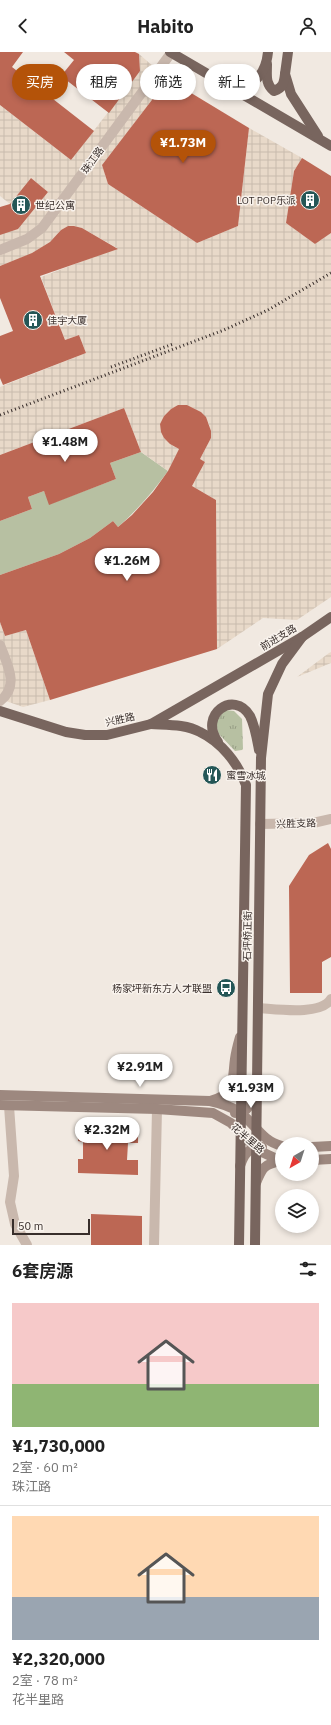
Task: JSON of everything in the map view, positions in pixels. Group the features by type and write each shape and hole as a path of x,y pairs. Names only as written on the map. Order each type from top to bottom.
{"main road":[{"path":"170,52 204,72"},
{"path":"268,57 267,80 269,87 274,91 280,89 284,83 288,52"},
{"path":"260,73 268,57"},
{"path":"286,74 291,94 319,138"},
{"path":"252,100 331,146"},
{"name":"前进支路","path":"236,675 302,637 331,617"},
{"name":"石坪桥正街","path":"255,1245 261,758 268,694 282,664 302,637"},
{"name":"兴胜路","path":"0,711 66,732 85,735 106,735 152,724 236,675"},
{"path":"223,749 214,737 211,722 220,708 230,704 236,705 246,711 252,720 261,758"},
{"name":"石坪桥正街","path":"152,724 175,725 200,731 223,749 238,768 246,785 239,1245"},
{"path":"210,1101 223,1096 231,1087 236,1053 242,1031"},
{"path":"205,1112 240,1113 247,1110 250,1106 256,1085"},
{"path":"0,1096 210,1101 223,1104 240,1113 256,1130 269,1141 275,1144"},
{"name":"花半里路","path":"5,1106 157,1108 205,1112 222,1117 240,1130 256,1147 275,1159"},
{"path":"319,1146 331,1146"},
{"path":"240,1168 245,1155 251,1148 275,1147"},
{"path":"319,1160 331,1159"},
{"path":"256,1183 264,1166 275,1162"}],"street":[{"name":"珠江路","path":"0,250 27,239 42,228 170,52"},
{"path":"0,645 11,673 11,684 9,693 0,701"},
{"name":"兴胜支路","path":"260,824 313,823 331,819"},
{"path":"258,1008 314,1009 326,1005 331,998"},
{"path":"5,1106 14,1176 10,1202 16,1224 27,1245"},
{"path":"154,1245 157,1108"}],"green space":[{"path":"141,452 168,471 132,514 118,527 113,521 90,538 59,554 0,575 0,521 32,509 28,497 44,491 50,504 116,479 110,463"},
{"path":"225,710 234,711 242,719 242,750 235,751 218,733 216,721"}],"shaded area":[{"path":"139,54 151,64 140,64 140,71"},
{"path":"140,71 140,100 152,100 102,165 108,184 197,243 238,226 249,128 302,158 294,171 286,223 315,244 331,233 331,597 297,620 263,618 217,649 216,500 192,486 205,462 200,459 211,438 209,424 201,412 187,405 178,405 164,416 160,424 164,438 170,444 179,449 168,471 141,452 124,408 0,455 0,387 86,353 79,335 65,340 41,277 117,248 82,228 68,226 61,230 50,242 31,254 0,266 0,235 48,192 31,178 10,204 0,196 0,105 71,160 118,100 132,100 132,81"},
{"path":"0,622 5,636 26,630 50,700 23,707 0,699"},
{"path":"331,652 331,663 297,677 329,653"}],"building":[{"path":"0,52 23,52 14,64 12,64 12,100 54,100 94,131 71,160 0,105"},
{"path":"64,52 135,52 139,54 140,71 132,82 132,64 76,64 76,88 68,81 68,67 74,60"},
{"path":"196,96 249,128 238,226 197,243 108,184 102,165 152,100 196,100"},
{"path":"92,100 119,100 109,113"},
{"name":"LOT POP乐派","path":"302,158 331,176 331,233 315,244 286,223 294,171"},
{"name":"世纪公寓","path":"31,178 48,192 18,229 0,235 0,207 10,204"},
{"path":"68,226 82,228 118,249 40,276 65,340 79,335 86,353 3,385 0,378 0,336 13,331 0,298 0,266 32,253 50,242 61,230"},
{"path":"178,405 187,405 201,412 206,417 211,431 211,438 200,459 205,462 192,486 216,500 217,649 50,700 26,630 5,636 0,622 0,575 59,554 90,538 113,521 118,527 132,515 153,492 168,471 179,449 170,444 164,438 161,432 160,424 164,416"},
{"path":"124,408 141,452 110,463 116,479 49,505 44,491 28,497 32,509 0,521 0,455"},
{"path":"328,843 331,849 331,957 322,962 322,993 290,993 289,886 309,855"},
{"path":"78,1128 138,1129 138,1143 128,1143 127,1160 138,1160 138,1175 78,1173 78,1159 83,1159 83,1142 78,1141"},
{"path":"91,1214 142,1216 142,1245 91,1245"}],"railway":[{"path":"0,415 224,330 268,310 331,273"},
{"path":"111,367 173,344"}],"place":[{"name":"LOT POP乐派","path":"310,200"},
{"name":"世纪公寓","path":"21,205"},
{"name":"佳宇大厦","path":"33,320"},
{"name":"蜜雪冰城","path":"212,775"},
{"name":"杨家坪新东方人才联盟","path":"226,988"}]}
